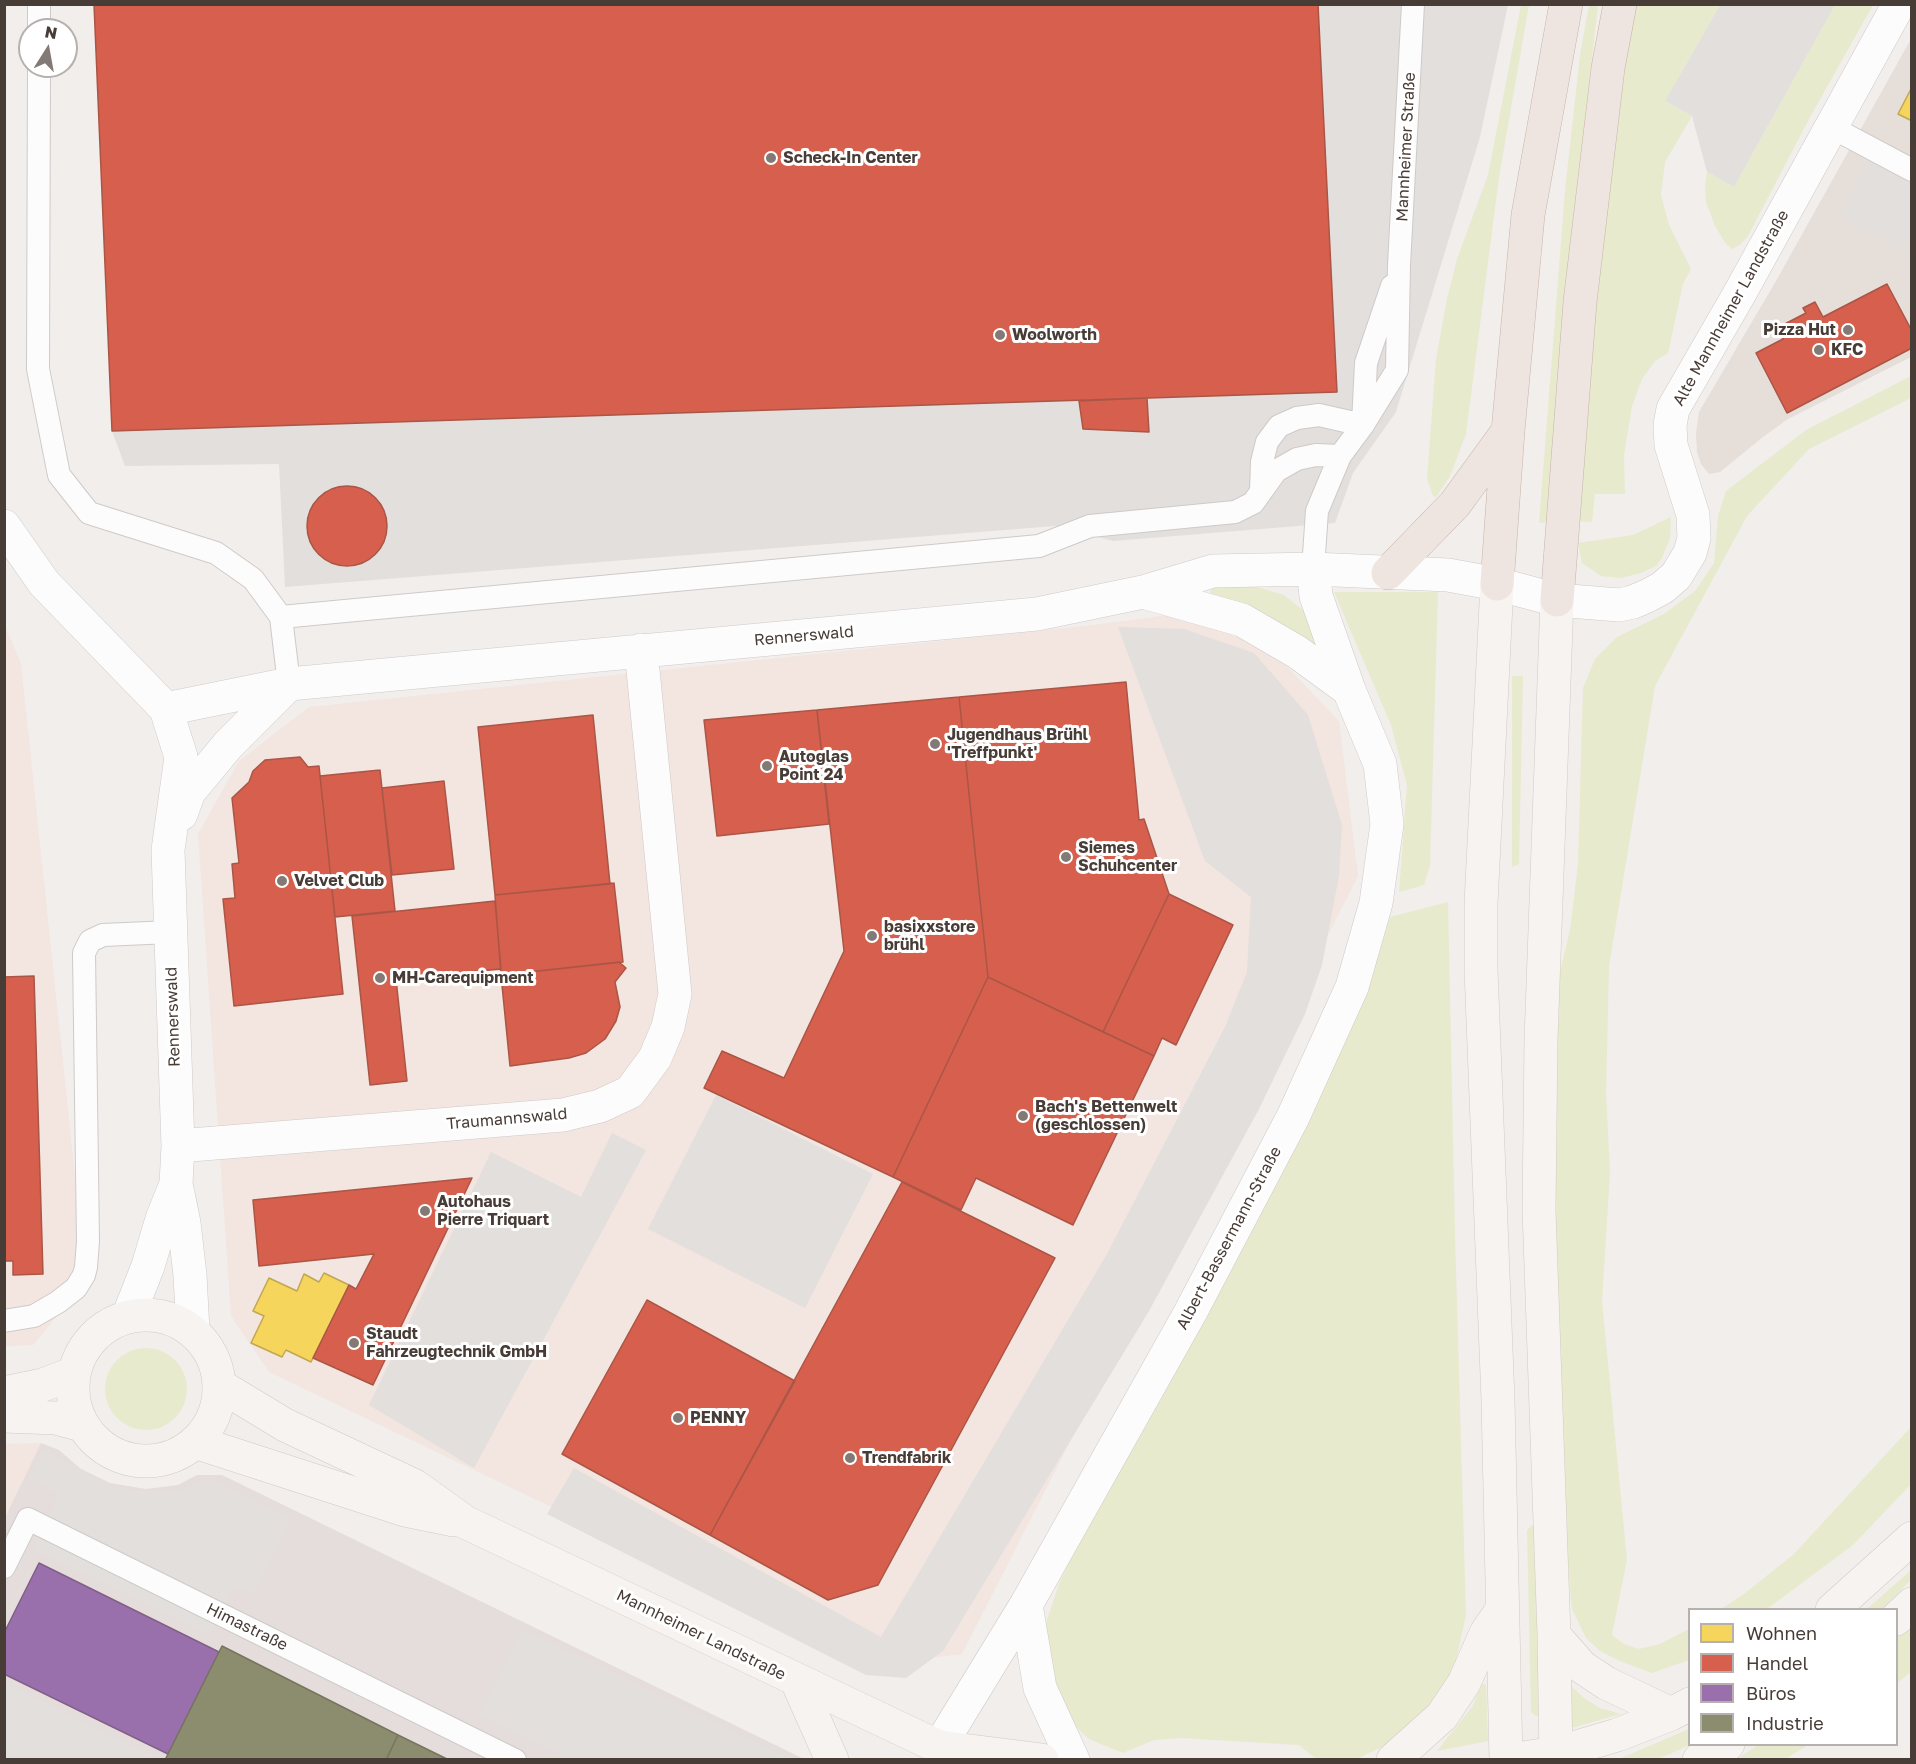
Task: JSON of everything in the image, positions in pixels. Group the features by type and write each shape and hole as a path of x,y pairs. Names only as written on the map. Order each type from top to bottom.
{"highway":[{"path":"1497,584 1508,431 1528,215 1566,4"},
{"path":"1557,600 1580,303 1608,68 1620,4"},
{"path":"1389,573 1455,504 1508,431"}],"main road":[{"path":"1497,584 1481,903 1481,970 1498,1400 1501,1611 1507,1760 1556,1756 1617,1735 1680,1709"},
{"path":"1556,1756 1539,1210 1541,1039 1557,600"},
{"path":"151,1315 162,1317 193,1331 212,1355 219,1385 217,1407 209,1426 195,1442 167,1458 135,1460 105,1449 82,1425 74,1400 74,1373 84,1348 103,1328 128,1317 151,1315"},
{"path":"4,1393 44,1385 74,1373"},
{"name":"Mannheimer Landstraße","path":"219,1385 285,1425 414,1486 465,1522 797,1681 942,1755 1042,1760"},
{"path":"4,1416 56,1418 82,1425"},
{"name":"Mannheimer Landstraße","path":"195,1442 405,1510 465,1522"},
{"path":"1834,1608 1911,1538"},
{"path":"1898,1617 1911,1604"},
{"path":"1393,1760 1442,1716 1464,1683 1486,1633 1501,1611"},
{"path":"1554,1635 1582,1666 1605,1683 1680,1709"},
{"path":"797,1681 832,1760"},
{"path":"1699,1760 1724,1746"}],"street":[{"name":"Alte Mannheimer Landstraße","path":"1389,573 1448,575 1497,584 1557,600 1619,605 1633,602 1662,588 1676,576 1690,553 1695,529 1693,515 1671,446 1670,425 1673,409 1899,4"},
{"name":"Rennerswald","path":"4,526 44,583 166,710 181,757 168,850 178,1146 176,1184 184,1223 193,1331"},
{"name":"Rennerswald","path":"166,710 289,684 1037,614 1143,592 1213,571 1313,569 1389,573"},
{"name":"Albert-Bassermann-Straße","path":"942,1755 1190,1313 1293,1117 1352,987 1376,903 1387,824 1380,764 1349,690 1316,596 1313,569"},
{"path":"1143,592 1242,620 1297,652 1349,690"},
{"name":"Traumannswald","path":"178,1146 563,1115 600,1106 630,1092 655,1058 668,1027 675,994 642,650"},
{"name":"Rennerswald","path":"168,850 189,792 228,745 289,684"},
{"name":"Rennerswald","path":"128,1317 176,1184"},
{"path":"1026,1605 1040,1688 1073,1760"}],"lane":[{"path":"1405,4 1413,30"},
{"name":"Mannheimer Straße","path":"1313,569 1317,511 1340,456 1363,424 1396,370 1399,265 1413,4"},
{"path":"39,78 38,369 59,475 89,513 216,553 253,579 281,617 289,684"},
{"path":"1831,127 1911,170"},
{"name":"Mannheimer Straße","path":"1363,424 1366,363 1399,265"},
{"path":"1261,492 1262,462 1267,441 1279,426 1297,418 1318,415 1363,424"},
{"path":"281,617 1040,546 1090,526 1234,512 1253,503 1276,471 1297,459 1316,455 1340,456"},
{"path":"4,1322 34,1316 58,1302 76,1288 86,1267 88,1241 84,953 90,941 103,934 170,932"},
{"name":"Himastraße","path":"4,1568 28,1519 515,1760"}],"shaded area":[{"path":"1318,5 1508,5 1480,137 1396,412 1353,473 1335,523 1113,541 1055,526 285,587 279,464 125,466 112,431 1336,392"},
{"path":"1720,5 1835,5 1734,187 1707,172 1692,116 1665,101"},
{"path":"1911,39 1911,357 1788,419 1720,472 1709,474 1701,464 1697,452 1696,433 1699,412 1776,281"},
{"path":"1867,161 1911,183 1911,237 1905,250 1839,216"},
{"path":"1177,614 1272,651 1339,721 1358,876 962,1654 880,1664 269,1372 231,1316 198,834 239,761 309,707 1094,625"},
{"path":"4,623 21,664 86,1281 33,1345 5,1346"},
{"path":"1118,627 1184,629 1254,653 1308,715 1342,825 1339,876 1322,965 1305,1014 1259,1109 1149,1311 943,1651 906,1678 866,1675 547,1514 574,1468 881,1637 1107,1254 1225,1027 1247,972 1251,897 1205,861"},
{"path":"716,1095 873,1174 805,1308 648,1229"},
{"path":"612,1133 646,1150 474,1468 369,1405 491,1152 581,1197"},
{"path":"41,1443 5,1520 5,1444"},
{"path":"41,1443 59,1450 81,1469 110,1483 146,1489 178,1485 197,1475 222,1475 804,1759 5,1759 4,1520"},
{"path":"44,1450 111,1487 144,1491 176,1491 209,1479 290,1519 253,1594 235,1585 210,1635 33,1549 60,1495 29,1478"},
{"path":"522,1629 787,1758 786,1760 572,1759 479,1715"},
{"path":"4,1683 152,1756 151,1759 5,1759"}],"green space":[{"path":"1521,5 1529,5 1499,177 1466,434 1450,476 1436,497 1433,496 1427,479 1436,359 1457,259 1488,175"},
{"path":"1589,5 1598,5 1568,267 1549,522 1539,523 1565,190 1580,55"},
{"path":"1635,5 1720,5 1665,101 1692,116 1665,162 1661,195 1669,225 1691,269 1683,284 1668,353 1655,361 1642,379 1632,406 1624,455 1625,494 1595,494 1592,522 1576,521 1604,196"},
{"path":"1835,5 1873,5 1809,119 1748,236 1740,245 1732,249 1726,244 1715,226 1706,202 1707,172 1734,187"},
{"path":"1911,376 1911,398 1809,449 1747,516 1655,686 1609,966 1606,1094 1610,1172 1602,1301 1627,1560 1612,1635 1624,1644 1639,1649 1660,1644 1688,1630 1688,1660 1652,1673 1600,1651 1586,1638 1572,1609 1566,1543 1551,1298 1555,1012 1560,972 1570,930 1578,864 1583,688 1595,659 1617,637 1664,614 1695,591 1714,563 1718,516 1726,491 1806,430"},
{"path":"1671,517 1670,539 1656,566 1621,578 1601,576 1582,563 1578,543 1633,535"},
{"path":"1214,585 1257,587 1284,595 1305,612 1319,653 1212,596 1210,592"},
{"path":"1334,592 1438,592 1430,865 1424,885 1399,892 1407,785 1391,725"},
{"path":"1512,676 1523,676 1519,864 1512,867"},
{"path":"1448,902 1466,1615 1454,1670 1426,1714 1388,1744 1357,1759 1316,1759 1299,1745 1181,1738 1154,1740 1123,1753 1089,1739 1069,1720 1052,1678 1045,1626 1060,1581 1095,1511 1282,1166 1351,1029 1390,917"},
{"path":"146,1348 162,1351 175,1360 184,1373 187,1389 184,1405 175,1418 162,1427 146,1430 130,1427 117,1418 108,1405 105,1389 108,1373 117,1360 130,1351"},
{"path":"1911,1427 1911,1484 1853,1545 1768,1608 1723,1608 1794,1554"},
{"path":"1532,1525 1536,1526 1541,1715 1536,1716 1531,1712 1527,1530"},
{"path":"1911,1570 1911,1580 1885,1606 1868,1608"},
{"path":"1911,1622 1911,1672 1898,1682 1898,1634"},
{"path":"1482,1684 1486,1685 1488,1741 1437,1751 1472,1707"},
{"path":"1570,1685 1600,1708 1621,1714 1571,1728"},
{"path":"1688,1729 1688,1746 1658,1759 1619,1759"},
{"path":"1756,1746 1806,1746 1785,1759 1737,1759"}],"building: Wohnen":[{"path":"1912,87 1912,121 1898,114"},
{"path":"324,1273 349,1285 311,1362 286,1350 282,1357 251,1343 264,1316 253,1311 269,1278 297,1291 304,1274 319,1282"}],"building: Handel":[{"path":"94,4 1318,4 1337,392 112,431"},
{"path":"1887,284 1912,331 1912,348 1787,413 1756,353 1783,339 1777,328 1806,313 1803,308 1815,302 1823,317"},
{"path":"1147,398 1149,432 1083,429 1079,401"},
{"path":"347,486 362,489 375,498 384,511 387,526 384,541 375,554 362,563 347,566 332,563 319,554 310,541 307,526 310,511 319,498 332,489"},
{"name":"Siemes Schuhcenter","path":"1126,682 1139,820 1144,819 1169,894 1103,1032 988,977 959,697"},
{"path":"959,697 988,977 893,1177 704,1088 722,1051 784,1078 844,951 817,710"},
{"path":"817,710 829,824 717,836 704,720"},
{"path":"593,715 610,884 495,895 478,727"},
{"name":"Velvet Club","path":"300,757 308,767 319,766 343,994 234,1006 223,899 235,898 232,864 239,863 232,798 249,782 253,771 265,760"},
{"path":"380,770 395,911 335,917 320,776"},
{"path":"444,781 454,869 392,875 382,788"},
{"path":"614,883 623,962 501,975 495,895"},
{"path":"1169,894 1233,925 1176,1045 1162,1038 1154,1056 1103,1032"},
{"path":"495,901 501,969 396,979 407,1081 370,1085 352,916"},
{"path":"619,962 626,968 615,982 620,1007 616,1021 605,1039 586,1053 569,1058 510,1066 501,975"},
{"path":"34,976 43,1274 13,1275 13,1261 4,1261 4,977"},
{"name":"Bach's Bettenwelt (geschlossen)","path":"988,977 1154,1056 1073,1225 976,1178 961,1210 893,1177"},
{"path":"472,1178 373,1385 313,1358 349,1285 356,1289 374,1254 259,1266 253,1200"},
{"name":"Trendfabrik","path":"902,1182 1055,1258 878,1585 828,1600 710,1535"},
{"name":"PENNY","path":"647,1300 795,1381 710,1535 562,1454"}],"building: Büros":[{"path":"39,1563 219,1652 168,1754 4,1674 4,1633"}],"building: Industrie":[{"path":"222,1646 398,1735 386,1760 165,1760"},
{"path":"398,1735 449,1760 386,1760"}],"place":[{"name":"Scheck-In Center","path":"771,158"},
{"name":"Pizza Hut","path":"1848,330"},
{"name":"Woolworth","path":"1000,335"},
{"name":"KFC","path":"1819,350"},
{"name":"Jugendhaus Brühl 'Treffpunkt'","path":"935,744"},
{"name":"Autoglas Point 24","path":"767,766"},
{"name":"Siemes Schuhcenter","path":"1066,857"},
{"name":"Velvet Club","path":"282,881"},
{"name":"basixxstore brühl","path":"872,936"},
{"name":"MH-Carequipment","path":"380,978"},
{"name":"Bach's Bettenwelt (geschlossen)","path":"1023,1116"},
{"name":"Autohaus Pierre Triquart","path":"425,1211"},
{"name":"Staudt Fahrzeugtechnik GmbH","path":"354,1343"},
{"name":"PENNY","path":"678,1418"},
{"name":"Trendfabrik","path":"850,1458"}]}
